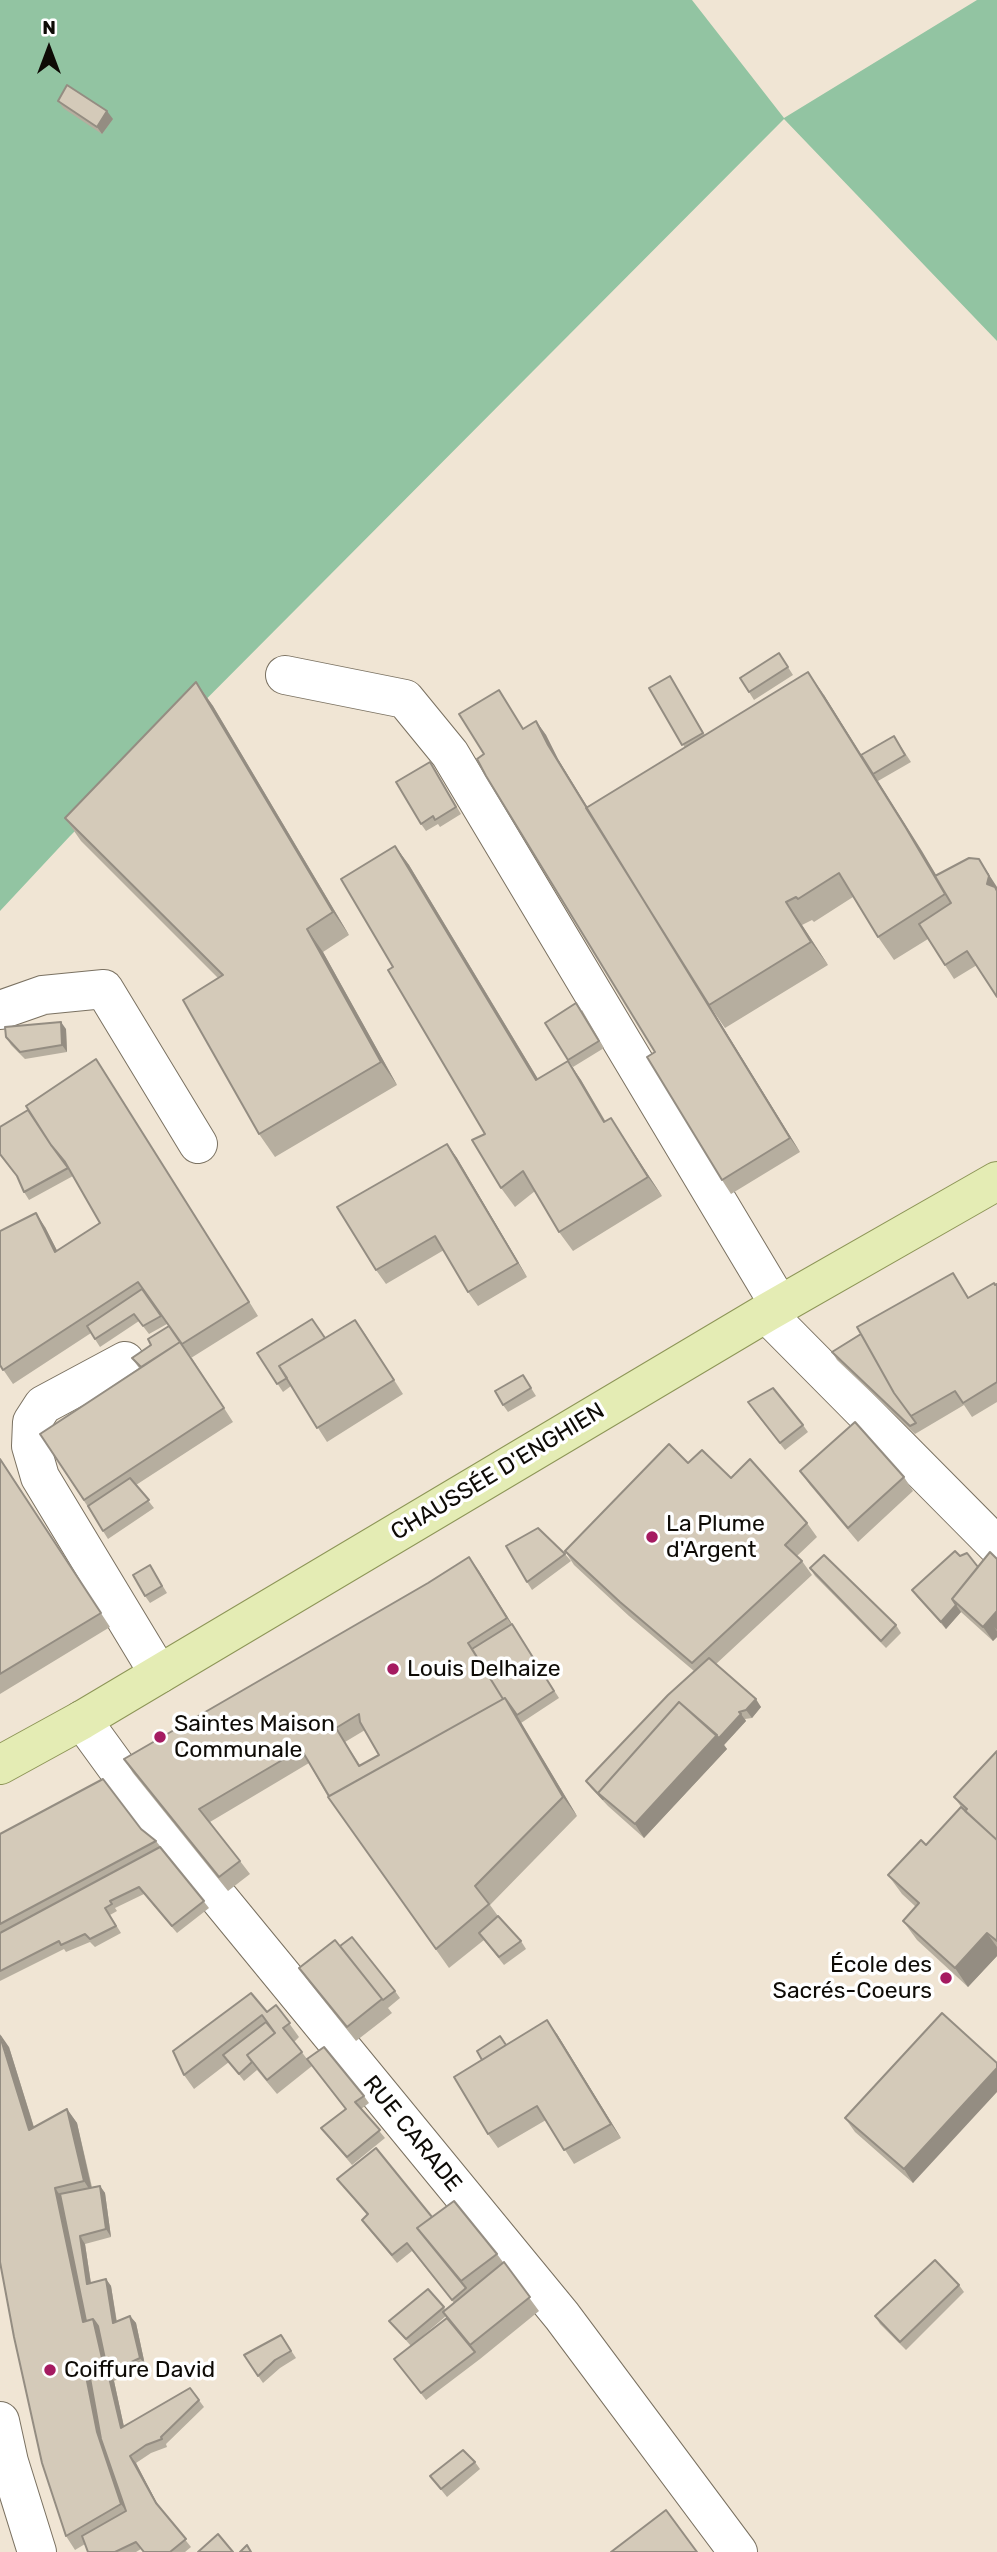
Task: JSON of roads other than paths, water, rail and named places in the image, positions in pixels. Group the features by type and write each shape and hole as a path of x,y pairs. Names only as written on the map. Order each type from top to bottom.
{"main road":[{"name":"CHAUSSÉE D'ENGHIEN","path":"0,1765 82,1720 773,1309 997,1181"}],"street":[{"path":"285,675 405,699 450,754 773,1309 996,1545"},
{"path":"0,1010 43,995 104,989 198,1144"},
{"path":"125,1362 43,1405 32,1422 31,1446 40,1477 159,1674"},
{"name":"RUE CARADE","path":"82,1720 153,1819 562,2316 738,2552"},
{"path":"0,2421 9,2462 37,2552"}],"place":[{"name":"La Plume d'Argent","path":"652,1537"},
{"name":"Louis Delhaize","path":"393,1669"},
{"name":"Saintes Maison Communale","path":"160,1737"},
{"name":"École des Sacrés-Coeurs","path":"946,1978"},
{"name":"Coiffure David","path":"50,2370"}]}
